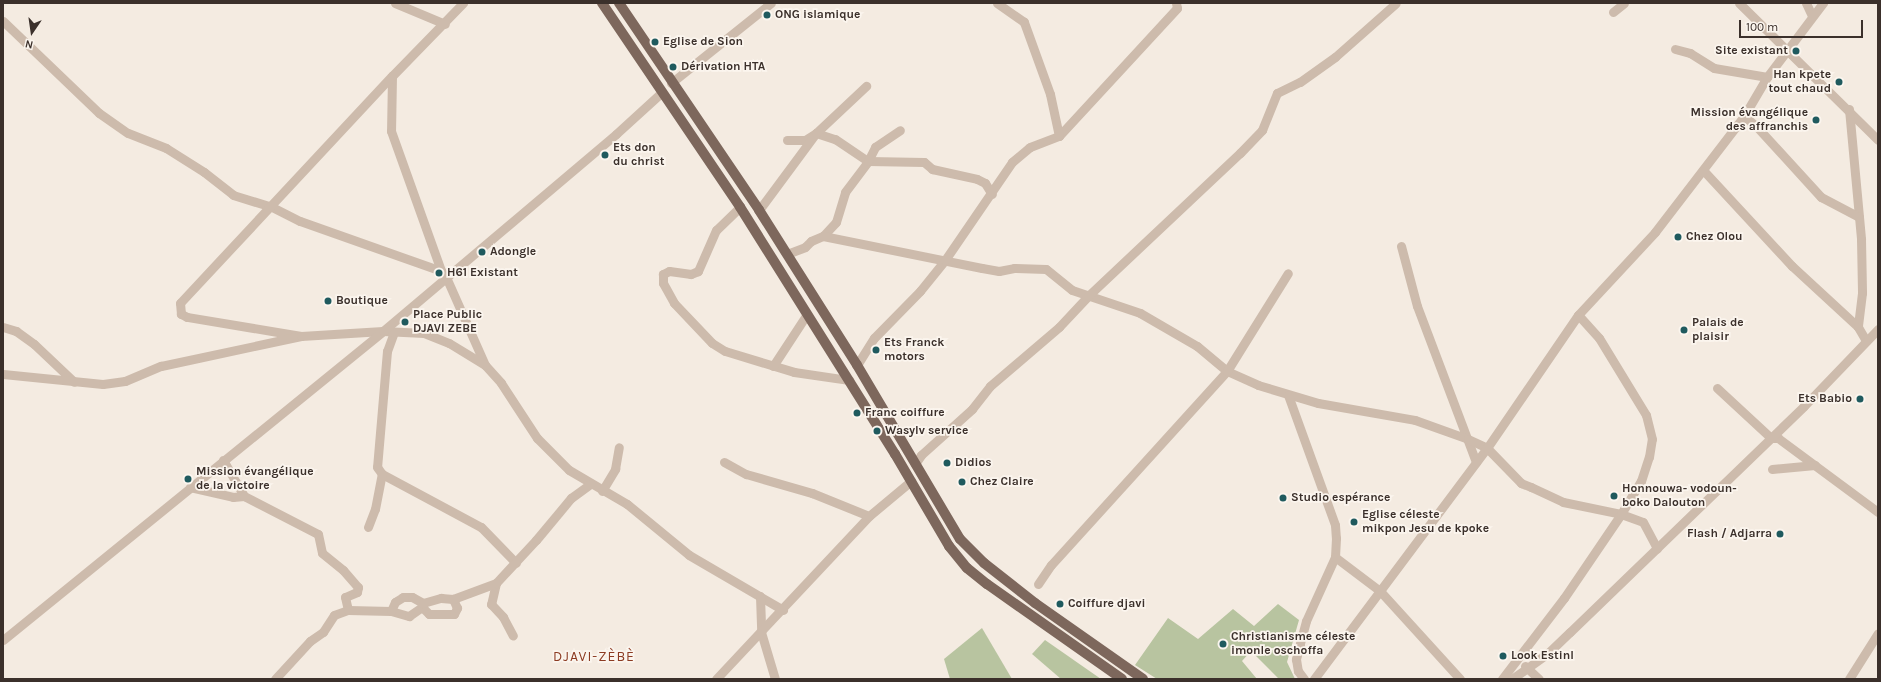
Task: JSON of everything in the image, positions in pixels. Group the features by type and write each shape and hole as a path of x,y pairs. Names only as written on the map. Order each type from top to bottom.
{"main road":[{"path":"602,3 661,93 740,207 849,380 945,539 967,568 1030,616 1122,679"},
{"path":"619,3 671,83 759,210 787,254 857,365 960,539 984,564 1143,679"}],"street":[{"path":"395,3 445,24"},
{"path":"300,336 187,317 180,309 180,303 272,207 392,76 445,24 463,3"},
{"path":"671,83 771,3"},
{"path":"998,3 1024,22 1050,94 1059,136"},
{"path":"857,365 874,338 920,291 945,260 992,194 1004,173 1020,154 1030,147 1059,136 1177,8 1176,3"},
{"path":"915,464 921,454 972,409 990,386 1058,327 1088,296 1262,130 1277,93 1300,82 1335,56 1396,3"},
{"path":"1613,12 1624,3"},
{"path":"1739,3 1788,52 1849,109 1878,140"},
{"path":"1806,3 1812,16"},
{"path":"1314,679 1487,448 1578,315 1655,232 1744,116 1767,76 1788,52 1812,16 1823,3"},
{"path":"3,21 99,113 115,126 166,148 204,172 234,195 272,207 300,221 443,274"},
{"path":"1675,49 1690,53 1714,68 1767,76"},
{"path":"392,76 391,131 443,274 485,365"},
{"path":"759,210 816,133 866,86"},
{"path":"3,640 382,331 443,274 616,134 661,93"},
{"path":"1849,109 1863,274 1858,327"},
{"path":"1744,116 1757,127 1821,197 1859,217"},
{"path":"787,254 805,247 811,240 823,236 833,226 845,192 868,161 875,147 900,130"},
{"path":"787,140 805,140 816,133 836,139 868,161 924,162 932,169 977,179 985,183 992,194"},
{"path":"1703,170 1792,266 1858,327 1866,341"},
{"path":"740,207 716,230 698,271 692,274 669,272 663,274 663,283 674,302 712,343 739,356 794,372 849,380"},
{"path":"823,236 999,271 1014,268 1046,269 1072,290 1140,313 1197,346 1228,371 1288,396 1408,418 1487,448 1521,483 1563,502 1622,514 1643,522 1657,548"},
{"path":"1401,246 1417,306 1476,462"},
{"path":"1038,584 1051,566 1228,371 1288,273"},
{"path":"773,366 807,314"},
{"path":"1502,679 1516,662 1622,514 1643,475 1649,457 1651,429 1646,416 1620,369 1599,338 1578,315"},
{"path":"3,327 16,331 34,344 74,382"},
{"path":"1512,679 1548,653 1771,438 1878,329"},
{"path":"3,374 50,377 74,382 103,384 125,381 161,366 300,336 382,331 424,333 450,343 485,365 501,383 537,438 548,452 590,484 641,515 667,539 689,555 783,610"},
{"path":"394,332 387,351 377,467 382,474 481,527 516,563"},
{"path":"1717,388 1771,438 1778,438 1878,512"},
{"path":"1288,396 1335,525 1335,557 1306,621 1296,659 1298,671 1304,679"},
{"path":"602,490 615,469 619,447"},
{"path":"223,460 244,496"},
{"path":"724,462 746,474 812,493 869,516"},
{"path":"1772,469 1815,465"},
{"path":"368,527 375,509 382,474"},
{"path":"716,679 783,610 869,516 910,481"},
{"path":"275,679 323,632 334,615 348,610 391,611 409,616 423,605 441,598 453,598 496,583 516,563 571,498 590,484"},
{"path":"190,487 232,497 244,496 318,534 322,553 343,570 358,586 356,592 345,597 348,610"},
{"path":"1335,557 1380,591 1460,679"},
{"path":"496,583 491,604 503,617 513,636"},
{"path":"391,611 395,602 403,597 412,596 423,605 430,614 454,614 457,608 453,598"},
{"path":"760,596 761,632 775,679"},
{"path":"1850,679 1878,633"},
{"path":"1516,662 1529,668 1540,679"}],"green space":[{"path":"1278,604 1299,620 1287,662 1295,679 1279,679 1251,651 1242,661 1257,679 1157,679 1135,665 1168,618 1198,639 1233,609 1254,626"},
{"path":"982,628 1012,679 950,679 944,659"},
{"path":"1045,640 1101,679 1061,679 1032,654"}],"place":[{"name":"ONG islamique","path":"767,15"},
{"name":"Eglise de Sion","path":"655,42"},
{"name":"Site existant","path":"1796,51"},
{"name":"Dérivation HTA","path":"673,67"},
{"name":"Han kpete tout chaud","path":"1839,82"},
{"name":"Mission évangélique des affranchis","path":"1816,120"},
{"name":"Ets don du christ","path":"605,155"},
{"name":"Chez Olou","path":"1678,237"},
{"name":"Adongle","path":"482,252"},
{"name":"H61 Existant","path":"439,273"},
{"name":"Boutique","path":"328,301"},
{"name":"Place Public DJAVI ZEBE","path":"405,322"},
{"name":"Palais de plaisir","path":"1684,330"},
{"name":"Ets Franck motors","path":"876,350"},
{"name":"Ets Babio","path":"1860,399"},
{"name":"Franc coiffure","path":"857,413"},
{"name":"Wasylv service","path":"877,431"},
{"name":"Didios","path":"947,463"},
{"name":"Mission évangélique de la victoire","path":"188,479"},
{"name":"Chez Claire","path":"962,482"},
{"name":"Honnouwa- vodoun- boko Dalouton","path":"1614,496"},
{"name":"Studio espérance","path":"1283,498"},
{"name":"Eglise céleste mikpon Jesu de kpoke","path":"1354,522"},
{"name":"Flash / Adjarra","path":"1780,534"},
{"name":"Coiffure djavi","path":"1060,604"},
{"name":"Christianisme céleste imonle oschoffa","path":"1223,644"},
{"name":"Look Estinl","path":"1503,656"}],"district":[{"name":"DJAVI-ZÈBÈ","path":"594,657"}]}
